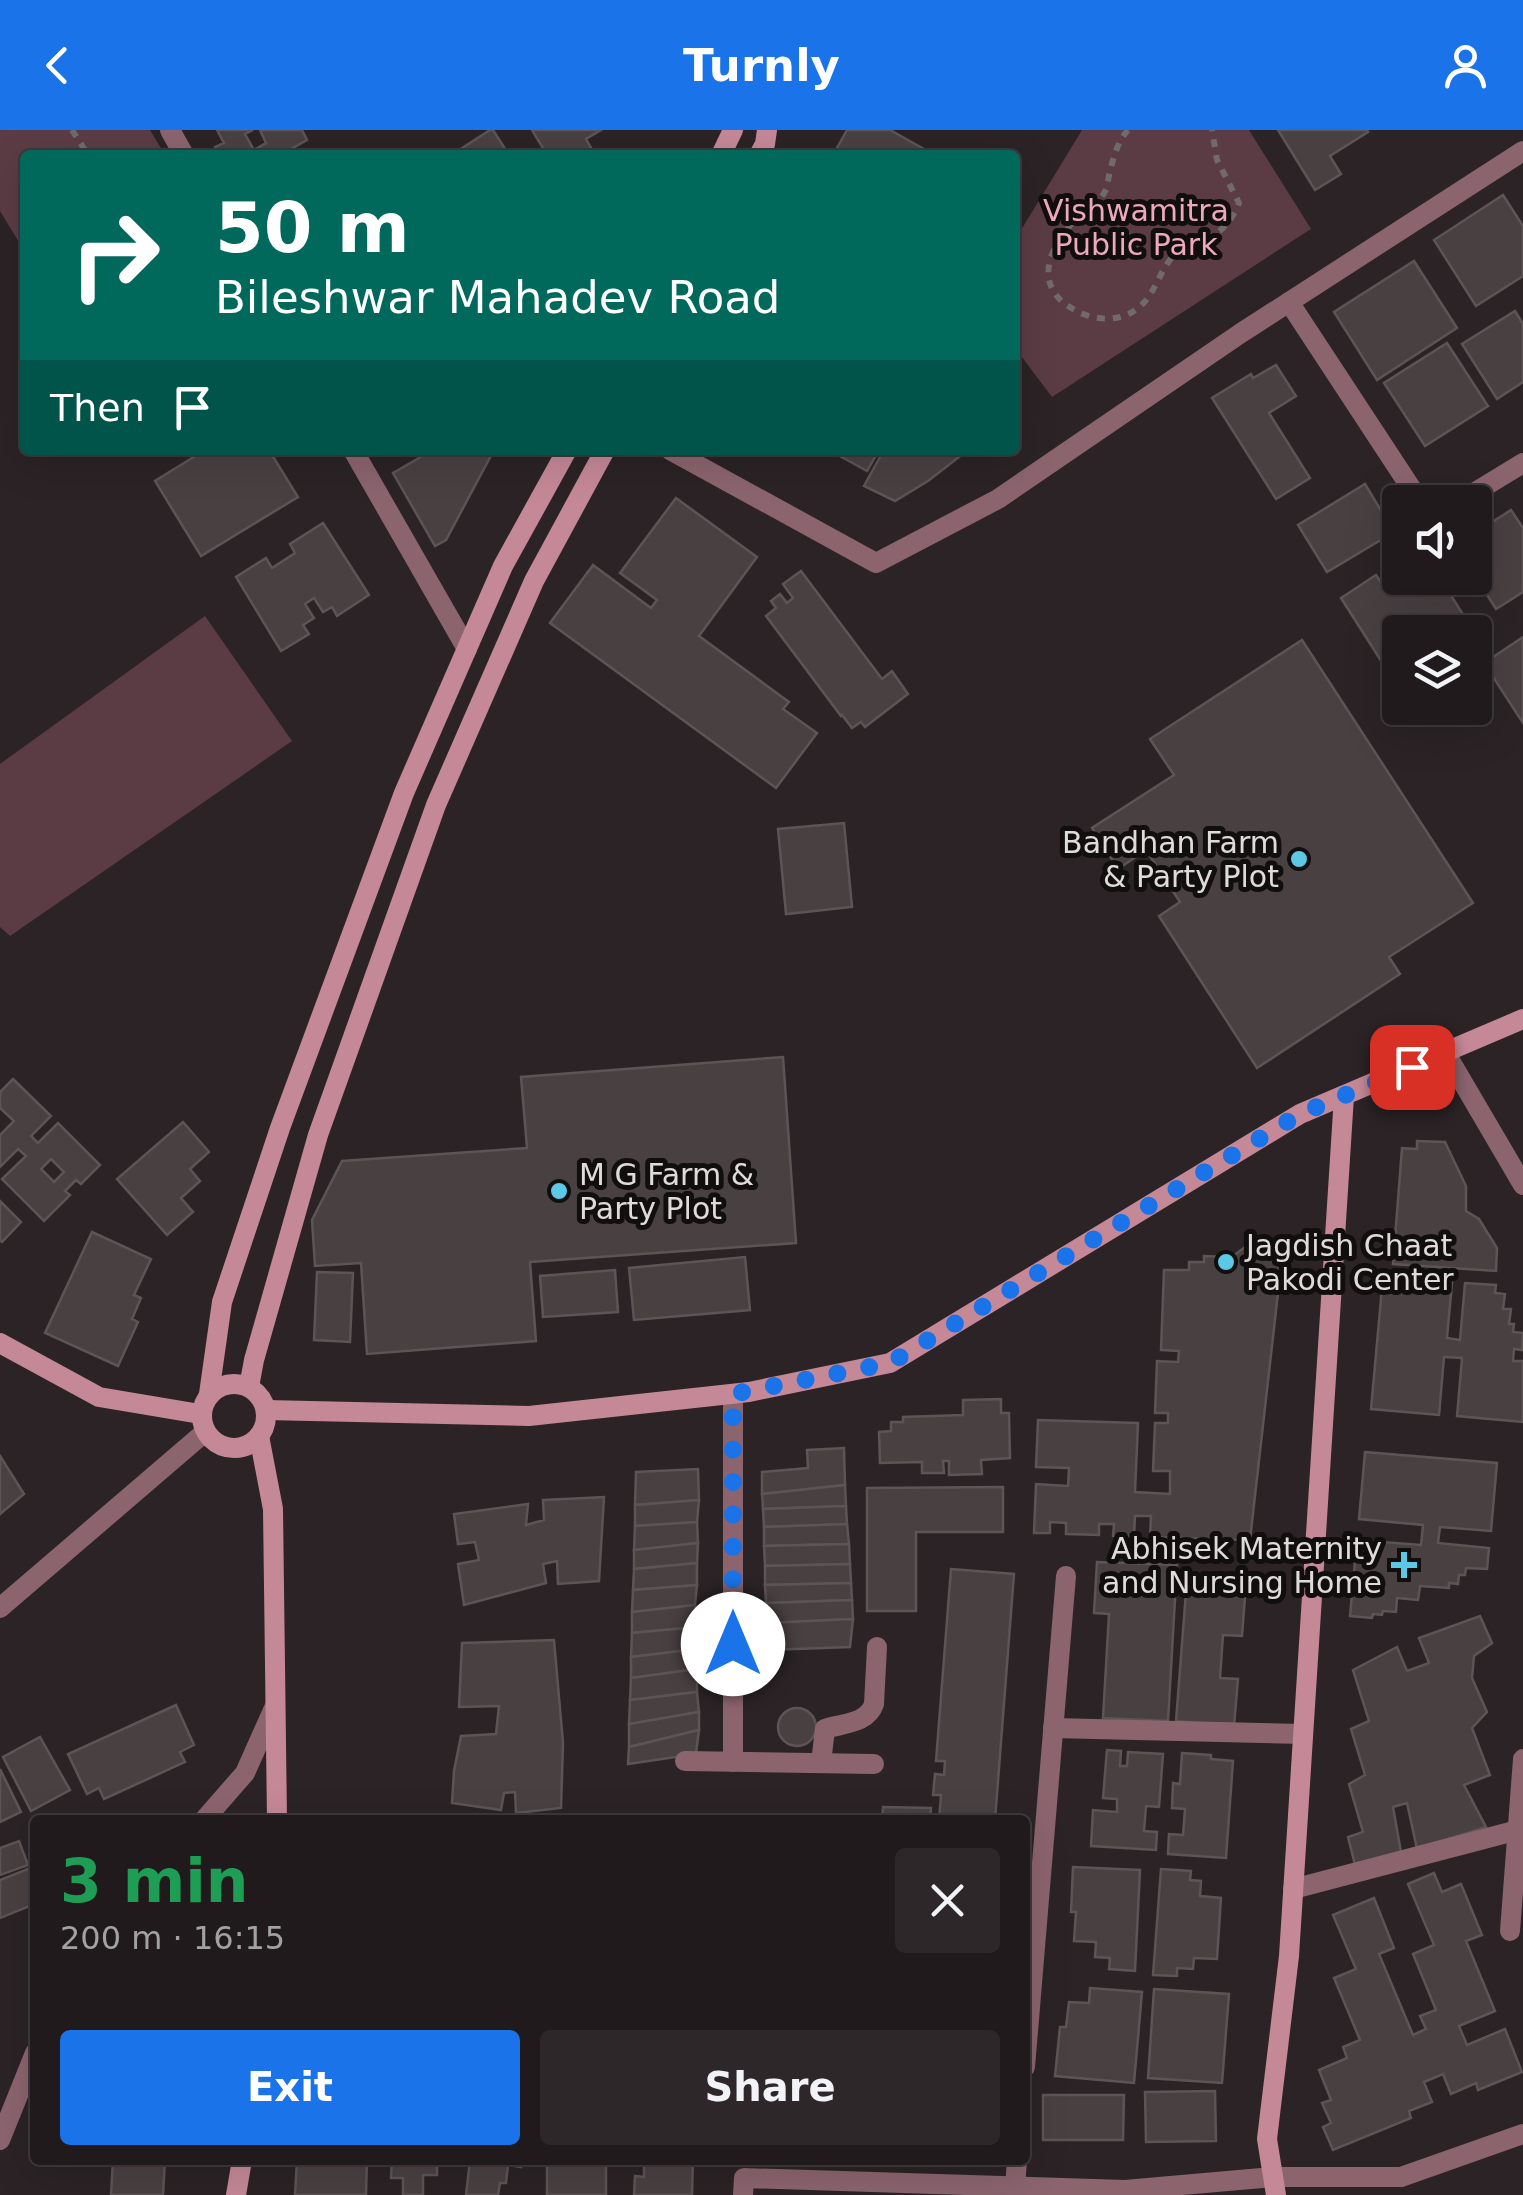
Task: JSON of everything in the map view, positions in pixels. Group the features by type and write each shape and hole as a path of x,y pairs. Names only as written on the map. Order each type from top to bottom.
{"street":[{"path":"679,455 876,563 998,499 1289,302 1523,151"},
{"path":"1289,302 1409,485"},
{"path":"355,455 467,649"},
{"path":"0,1608 203,1423 222,1302 280,1128 404,793 503,566 564,455"},
{"path":"249,1387 318,1135 436,805 534,581 603,455"},
{"path":"1486,485 1523,463"},
{"path":"266,1410 529,1416 733,1394 890,1363 1300,1114 1523,1019"},
{"path":"1445,1052 1523,1185"},
{"path":"1274,2186 1267,2138 1289,1956 1344,1096"},
{"path":"0,1343 99,1396 203,1423 216,1444 231,1449 247,1446 260,1436 266,1424 266,1410 260,1396 235,1383 221,1385 209,1394"},
{"path":"733,1394 733,1762"},
{"path":"260,1436 273,1509 277,1815"},
{"path":"1030,2006 1066,1576"},
{"path":"822,1763 825,1729 864,1719 871,1712 876,1647"},
{"path":"208,1815 245,1773 274,1708"},
{"path":"1053,1728 1302,1734"},
{"path":"1510,1931 1519,1868 1523,1758"},
{"path":"685,1761 874,1764"},
{"path":"1293,1889 1518,1830"},
{"path":"0,2140 30,2065"},
{"path":"743,2195 744,2178 1125,2190 1274,2186 1401,2176 1523,2134"},
{"path":"236,2195 241,2165"},
{"path":"1015,2186 1017,2165"}],"path":[{"path":"1128,130 1120,139 1106,192 1063,234 1046,275 1066,308 1094,317 1114,319 1133,313 1148,300 1174,254 1190,242 1214,236 1230,223 1239,203 1218,160 1212,130"}],"green space":[{"path":"0,130 150,130 162,150 20,150 20,244 0,211"},
{"name":"Vishwamitra Public Park","path":"1082,130 1249,130 1311,229 1052,397 1020,355 1020,232"},
{"path":"205,616 292,741 10,936 0,927 0,764"}],"building":[{"path":"217,130 253,130 245,134 254,150 216,150 215,147 224,143"},
{"path":"260,130 302,130 307,140 289,150 254,150 266,143"},
{"path":"493,130 506,150 459,150"},
{"path":"532,130 601,130 586,139 592,150 544,150"},
{"path":"847,130 890,130 926,150 841,150 837,148"},
{"path":"1278,130 1368,132 1330,156 1341,174 1315,190"},
{"path":"1503,195 1523,226 1523,276 1476,306 1434,240"},
{"path":"1414,261 1457,328 1377,380 1334,312"},
{"path":"1515,311 1523,324 1523,382 1497,399 1462,344"},
{"path":"1447,343 1488,406 1425,446 1384,383"},
{"path":"1276,365 1296,396 1269,413 1310,478 1276,499 1212,398 1251,374 1253,378"},
{"path":"197,455 272,455 298,497 201,556 155,481"},
{"path":"424,455 491,455 446,540 435,546 393,473"},
{"path":"838,455 876,455 867,471"},
{"path":"881,455 962,455 895,501 864,486"},
{"path":"1365,484 1382,512 1382,539 1327,572 1298,525"},
{"path":"676,498 757,557 699,636 789,702 783,709 817,733 776,788 550,623 593,565 651,608 657,600 620,573"},
{"path":"1511,510 1523,528 1523,592 1496,609 1487,595 1492,595 1492,522"},
{"path":"323,523 369,595 337,616 332,607 323,612 314,598 305,604 314,618 303,625 309,634 281,651 236,577 266,558 272,568 295,553 290,544"},
{"path":"801,571 882,679 892,671 908,694 865,727 861,722 852,728 841,716 766,616 776,608 771,601 780,594 787,603 793,598 783,584"},
{"path":"1376,575 1382,584 1382,595 1451,595 1463,615 1382,615 1382,662 1341,598"},
{"path":"1523,637 1523,723 1492,675 1492,658"},
{"name":"Bandhan Farm & Party Plot","path":"1302,640 1473,903 1389,957 1400,974 1257,1068 1159,916 1180,902 1146,850 1118,869 1092,828 1174,775 1150,739"},
{"path":"844,823 852,907 786,914 778,829"},
{"name":"M G Farm & Party Plot","path":"783,1057 796,1243 530,1262 536,1341 367,1354 361,1263 315,1266 312,1220 342,1161 527,1148 521,1077"},
{"path":"13,1079 51,1116 31,1136 38,1143 58,1123 100,1165 81,1184 76,1180 65,1191 70,1195 44,1221 2,1179 26,1156 18,1149 0,1167 0,1135 14,1121 0,1108 0,1092","holes":["51,1159 64,1172 54,1182 41,1169"]},
{"path":"183,1122 209,1152 190,1169 200,1181 181,1198 193,1212 167,1235 117,1179"},
{"path":"1417,1141 1445,1142 1466,1186 1466,1211 1479,1219 1497,1248 1496,1271 1393,1264 1402,1148 1417,1149"},
{"path":"0,1201 21,1222 2,1242 0,1240"},
{"path":"92,1232 151,1259 134,1295 141,1298 132,1319 138,1322 118,1366 45,1333"},
{"path":"1284,1240 1250,1540 1150,1537 1151,1516 1135,1516 1134,1536 1113,1536 1114,1524 1099,1524 1099,1535 1066,1534 1066,1523 1050,1522 1050,1533 1034,1533 1036,1484 1068,1486 1069,1468 1036,1467 1038,1420 1138,1423 1135,1492 1170,1494 1170,1471 1153,1471 1155,1423 1168,1423 1168,1413 1155,1413 1157,1361 1178,1362 1179,1351 1161,1350 1164,1270 1189,1270 1189,1262 1204,1262 1204,1256 1232,1257 1253,1241"},
{"path":"745,1257 750,1310 634,1320 629,1268"},
{"path":"615,1270 618,1312 543,1317 540,1276"},
{"path":"317,1272 353,1273 350,1342 314,1340"},
{"path":"1383,1277 1452,1283 1447,1338 1460,1340 1465,1283 1496,1285 1495,1293 1505,1294 1503,1309 1511,1309 1509,1324 1514,1324 1513,1332 1523,1333 1522,1350 1514,1349 1513,1361 1523,1361 1523,1422 1457,1416 1462,1358 1444,1357 1439,1415 1371,1409"},
{"path":"1001,1399 1001,1413 1009,1413 1010,1458 981,1460 982,1474 949,1475 949,1461 943,1461 944,1473 922,1473 922,1462 880,1463 879,1432 891,1431 891,1422 903,1422 903,1417 963,1415 963,1400"},
{"path":"844,1448 845,1485 762,1494 762,1472 808,1468 807,1450"},
{"path":"1365,1452 1497,1463 1491,1531 1440,1527 1438,1543 1489,1548 1487,1569 1466,1568 1465,1575 1459,1575 1458,1584 1449,1583 1449,1588 1420,1586 1418,1600 1397,1598 1396,1612 1383,1611 1372,1618 1350,1616 1357,1540 1421,1545 1423,1525 1359,1519"},
{"path":"0,1456 24,1494 0,1514"},
{"path":"698,1469 699,1500 635,1505 636,1472"},
{"path":"845,1485 846,1506 763,1509 762,1494"},
{"path":"1003,1487 1003,1532 916,1532 916,1611 867,1611 867,1488"},
{"path":"604,1497 599,1581 558,1584 557,1561 543,1564 546,1583 464,1605 458,1564 479,1560 475,1542 458,1544 454,1514 528,1504 526,1525 544,1520 543,1500"},
{"path":"699,1500 697,1522 635,1526 635,1505"},
{"path":"846,1506 847,1524 764,1527 763,1509"},
{"path":"697,1522 698,1543 634,1550 635,1526"},
{"path":"847,1524 849,1544 764,1546 764,1527"},
{"path":"698,1543 697,1563 634,1569 634,1550"},
{"path":"849,1544 850,1564 765,1566 764,1546"},
{"path":"1097,1562 1177,1565 1168,1721 1103,1718 1109,1614 1094,1613"},
{"path":"697,1563 697,1585 633,1590 634,1569"},
{"path":"850,1564 851,1583 765,1585 765,1566"},
{"path":"951,1569 1014,1574 995,1815 939,1815 941,1795 933,1795 935,1774 944,1775 945,1761 936,1761"},
{"path":"1187,1579 1246,1584 1242,1636 1223,1635 1220,1678 1238,1679 1234,1726 1176,1721"},
{"path":"851,1583 852,1600 766,1603 765,1585"},
{"path":"697,1585 695,1605 632,1612 633,1590"},
{"path":"852,1600 853,1619 767,1623 766,1603"},
{"path":"695,1605 696,1627 632,1633 632,1612"},
{"path":"1480,1616 1492,1643 1474,1656 1472,1678 1487,1712 1472,1728 1490,1775 1464,1785 1486,1827 1417,1849 1407,1803 1393,1807 1401,1852 1355,1865 1348,1837 1363,1832 1349,1784 1365,1775 1351,1729 1369,1721 1353,1670 1397,1647 1407,1671 1429,1663 1419,1638"},
{"path":"853,1619 850,1647 769,1650 767,1623"},
{"path":"696,1627 697,1649 631,1657 632,1633"},
{"path":"554,1640 563,1743 561,1808 516,1813 515,1792 504,1793 501,1810 452,1803 461,1736 496,1734 499,1706 459,1707 462,1643"},
{"path":"697,1649 697,1669 631,1678 631,1657"},
{"path":"697,1669 697,1692 630,1700 631,1678"},
{"path":"697,1692 699,1712 629,1724 630,1700"},
{"path":"176,1705 194,1745 180,1752 185,1762 104,1799 99,1788 87,1794 68,1754"},
{"path":"797,1708 810,1714 816,1727 810,1740 797,1746 784,1740 778,1727 784,1714"},
{"path":"699,1712 699,1730 629,1747 629,1724"},
{"path":"699,1730 696,1754 628,1764 629,1747"},
{"path":"40,1737 70,1790 31,1811 3,1757"},
{"path":"1107,1750 1121,1751 1120,1766 1127,1766 1128,1752 1163,1754 1159,1807 1146,1806 1144,1831 1157,1832 1156,1850 1091,1846 1093,1810 1117,1812 1117,1799 1103,1798"},
{"path":"1182,1753 1233,1761 1226,1858 1168,1854 1169,1834 1183,1835 1185,1809 1172,1808 1173,1783 1180,1784"},
{"path":"0,1769 21,1812 0,1822"},
{"path":"883,1807 931,1808 930,1815 882,1815"},
{"path":"19,1841 28,1865 0,1875 0,1848"},
{"path":"1073,1867 1140,1870 1135,1971 1109,1969 1110,1958 1095,1957 1096,1942 1074,1941"},
{"path":"28,1869 30,1906 0,1918 0,1880"},
{"path":"1161,1869 1191,1871 1190,1880 1201,1881 1200,1896 1221,1898 1217,1959 1194,1958 1193,1969 1177,1968 1177,1976 1153,1975"},
{"path":"1434,1873 1442,1892 1461,1884 1482,1935 1466,1941 1495,2011 1459,2026 1467,2045 1505,2029 1522,2072 1478,2090 1476,2083 1451,2094 1443,2074 1424,2082 1432,2102 1409,2111 1411,2118 1333,2150 1323,2127 1331,2123 1322,2103 1331,2100 1319,2070 1347,2058 1343,2047 1360,2040 1334,1978 1356,1969 1333,1915 1374,1898 1394,1948 1379,1954 1413,2035 1426,2029 1420,2016 1436,2010 1413,1954 1434,1945 1408,1884"},
{"path":"1090,1988 1142,1992 1134,2083 1055,2076 1060,2027 1066,2027 1069,2002 1089,2003"},
{"path":"1154,1989 1229,1994 1222,2083 1148,2078"},
{"path":"1215,2091 1216,2141 1146,2142 1145,2092"},
{"path":"1043,2095 1124,2095 1123,2140 1043,2140"},
{"path":"113,2165 165,2165 163,2195 111,2195"},
{"path":"297,2165 367,2165 366,2195 295,2195"},
{"path":"392,2165 437,2165 437,2175 423,2175 423,2195 403,2195 403,2178 391,2178"},
{"path":"469,2165 508,2165 506,2183 500,2183 498,2195 466,2195"},
{"path":"547,2165 606,2165 606,2195 547,2195"},
{"path":"644,2165 693,2165 692,2195 634,2195 635,2176 644,2177"}],"place":[{"name":"Bandhan Farm & Party Plot","path":"1299,859"},
{"name":"M G Farm & Party Plot","path":"559,1191"},
{"name":"Jagdish Chaat Pakodi Center","path":"1226,1262"},
{"name":"Abhisek Maternity and Nursing Home","path":"1404,1565"}],"route":[{"path":"733,1644 733,1394 890,1363 1300,1114 1412,1067"}]}
